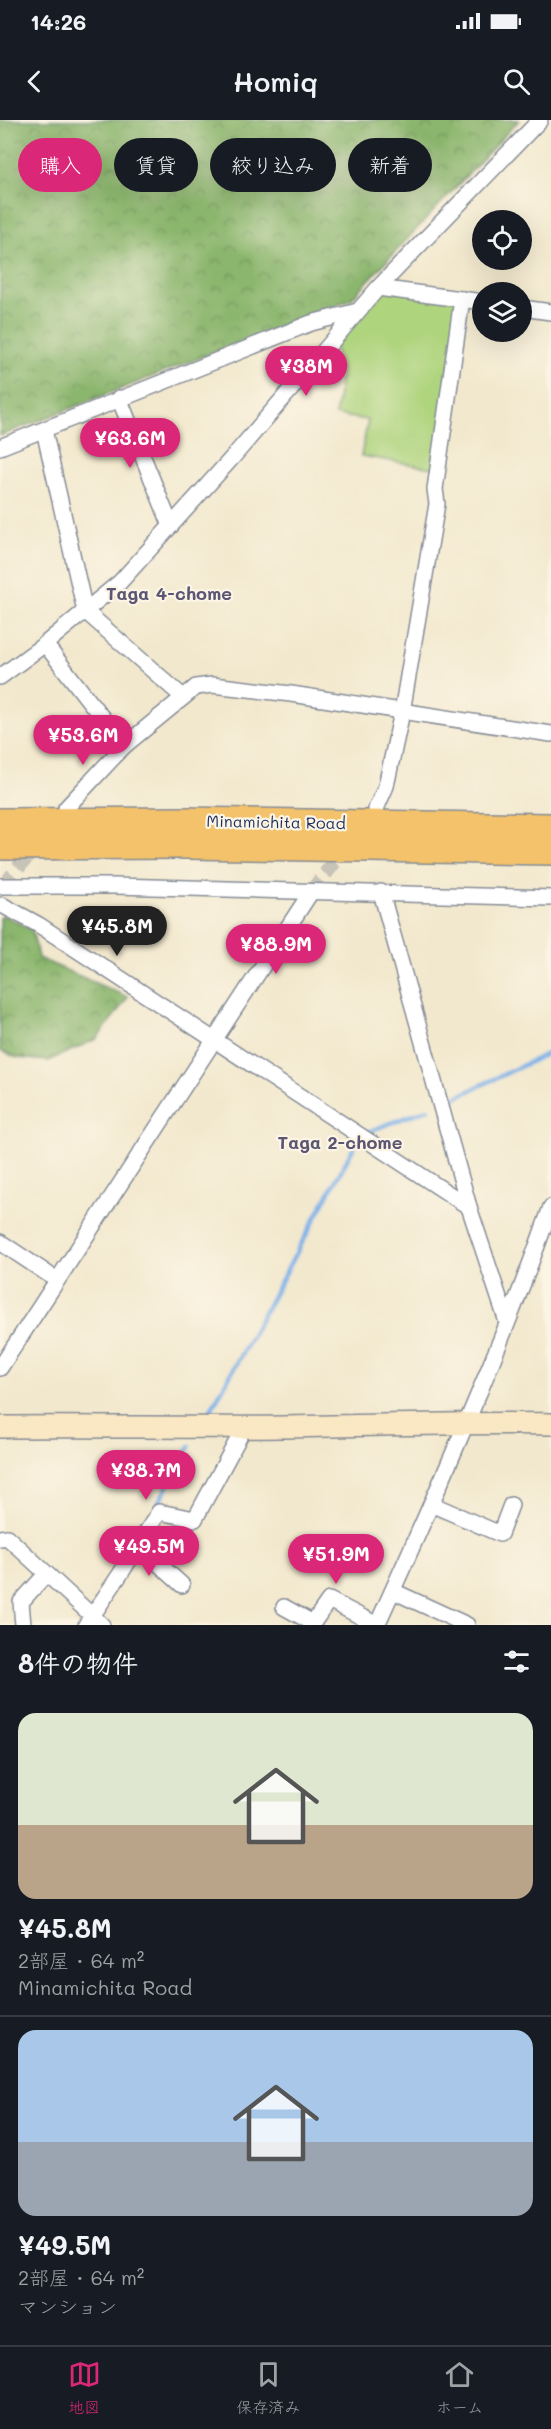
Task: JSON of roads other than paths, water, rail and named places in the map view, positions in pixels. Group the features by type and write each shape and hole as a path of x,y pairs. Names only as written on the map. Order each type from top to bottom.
{"highway":[{"name":"Minamichita Road","path":"0,822 186,821 551,827"},
{"name":"Minamichita Road","path":"0,846 186,845 551,851"}],"street":[{"path":"0,677 45,644 120,582 232,458 378,288 540,120"},
{"path":"378,288 472,300"},
{"path":"376,809 386,786 402,712 437,504 435,489 462,299"},
{"path":"532,309 551,312"},
{"path":"0,447 311,323 358,311"},
{"path":"119,398 171,526"},
{"path":"44,430 85,611 183,697"},
{"path":"45,644 124,746"},
{"path":"66,808 124,746 196,687 212,685 291,694 551,734"},
{"path":"468,1207 39,925 1,906 2,886 115,886 551,898"},
{"path":"0,1368 311,892"},
{"path":"381,892 468,1207 507,1322"},
{"path":"284,1607 314,1623 328,1600 377,1625 465,1423 550,1210"},
{"path":"0,1242 57,1280"},
{"path":"0,1427 244,1428 465,1423 551,1424"},
{"path":"0,1538 7,1537 93,1622 159,1512 195,1519 244,1428"},
{"path":"431,1504 500,1534 511,1505"},
{"path":"138,1545 182,1585"},
{"path":"23,1625 21,1602 46,1574"},
{"path":"393,1591 467,1625"}],"waterway":[{"path":"452,1099 551,1052"},
{"path":"367,1132 428,1109"},
{"path":"206,1419 354,1147"},
{"path":"157,1505 190,1446"}],"tunnel":[{"path":"4,886 38,843"},
{"path":"311,892 348,845"}],"district":[{"name":"Taga 4-chome","path":"169,594"},
{"name":"Taga 2-chome","path":"340,1143"}]}
